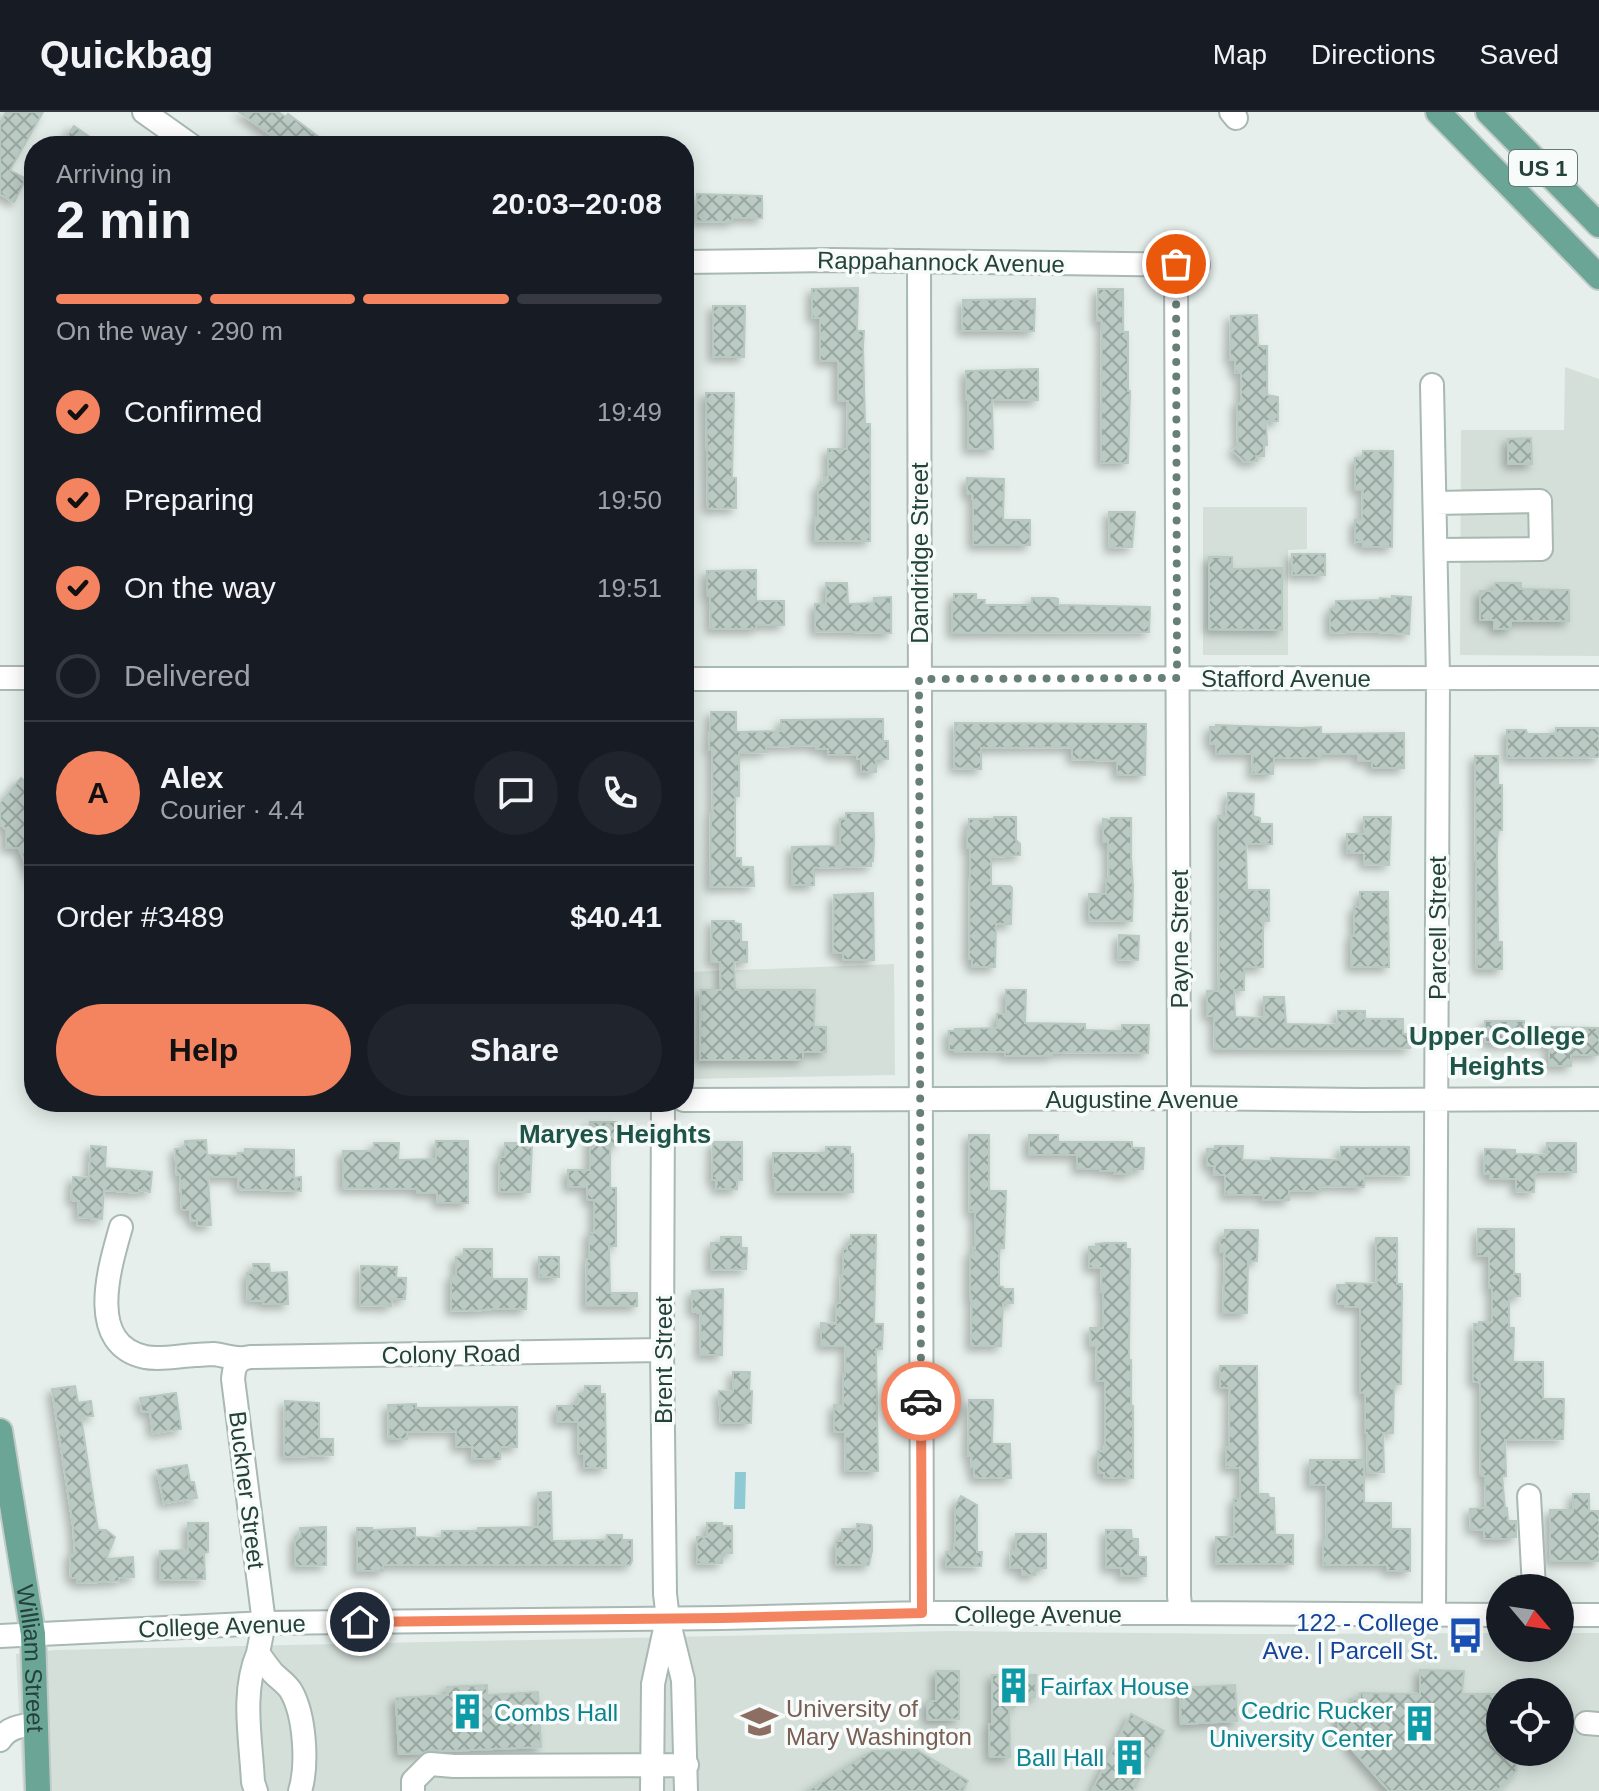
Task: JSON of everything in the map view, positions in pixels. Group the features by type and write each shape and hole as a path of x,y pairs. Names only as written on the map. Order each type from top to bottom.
{"main road":[{"name":"US 1","path":"1438,112 1599,277"},
{"name":"US 1","path":"1488,112 1599,225"},
{"name":"William Street","path":"0,1431 33,1634 38,1791"}],"street":[{"path":"144,112 178,136"},
{"name":"Rappahannock Avenue","path":"694,262 832,260 1187,264"},
{"name":"Dandridge Street","path":"919,261 922,1613"},
{"name":"Payne Street","path":"1181,1613 1177,678 1187,264"},
{"name":"Parcell Street","path":"1432,385 1438,677 1434,1615"},
{"path":"1435,503 1540,501 1541,549 1436,550"},
{"path":"0,678 24,678"},
{"name":"Stafford Avenue","path":"694,679 1599,678"},
{"name":"Augustine Avenue","path":"694,1100 1599,1099"},
{"name":"Brent Street","path":"663,1112 662,1350 665,1594 668,1619"},
{"name":"Colony Road","path":"121,1227 112,1259 106,1318 119,1343 144,1357 213,1354 241,1360 250,1357 662,1350"},
{"name":"Buckner Street","path":"241,1360 234,1369 233,1379 264,1623 248,1691 256,1791"},
{"path":"1529,1496 1533,1574"},
{"name":"College Avenue","path":"0,1636 264,1623 922,1613 1486,1615"},
{"path":"1574,1615 1599,1615"},
{"path":"652,1791 653,1684 668,1619"},
{"path":"668,1619 683,1680 686,1791"},
{"path":"258,1653 290,1689 298,1707 304,1767 300,1791"},
{"path":"0,1740 4,1733 16,1727 35,1724"},
{"path":"413,1791 413,1781 430,1764 687,1765"}],"shaded area":[{"path":"1565,367 1599,379 1599,656 1460,655 1461,430 1564,430"},
{"path":"1203,507 1307,507 1307,549 1288,550 1288,655 1203,655"},
{"path":"894,964 895,1075 694,1079 694,972"},
{"name":"University of Mary Washington","path":"949,1631 1486,1633 1486,1662 1574,1662 1574,1633 1599,1633 1599,1791 23,1791 16,1654 56,1650"}],"water":[{"path":"735,1472 746,1472 745,1509 734,1509"}],"building":[{"path":"6,112 43,112 29,136 24,136 24,145 10,170 24,178 14,202 0,194 0,123"},
{"path":"239,112 278,112 286,117 288,114 318,136 272,136"},
{"path":"74,126 88,136 67,136"},
{"path":"697,194 762,196 762,218 732,218 732,222 696,221"},
{"path":"858,288 857,331 864,331 865,424 870,424 870,541 815,541 818,486 823,486 824,477 828,477 828,449 847,449 848,401 838,401 838,361 820,361 820,318 812,318 812,289"},
{"path":"1098,289 1123,289 1123,332 1128,332 1130,391 1128,463 1101,463 1102,321 1097,321"},
{"path":"1035,299 1034,331 962,331 963,300"},
{"path":"713,306 745,306 744,357 713,357"},
{"path":"1257,315 1258,346 1267,346 1267,395 1278,397 1278,421 1266,421 1264,456 1256,456 1257,461 1245,462 1233,451 1238,445 1237,403 1241,403 1241,373 1235,373 1235,360 1230,360 1231,316"},
{"path":"1038,369 1038,400 992,400 993,449 968,449 966,371"},
{"path":"706,393 734,393 732,478 736,478 736,508 708,509"},
{"path":"1531,438 1532,464 1508,464 1508,439"},
{"path":"1363,451 1393,451 1392,547 1363,547 1363,541 1355,542 1355,520 1362,520 1363,490 1355,490 1355,458 1363,458"},
{"path":"967,478 1004,479 1003,520 1030,520 1030,545 973,545 973,500 972,494 967,494"},
{"path":"1109,512 1135,512 1132,547 1110,548"},
{"path":"1292,554 1325,554 1325,575 1292,575"},
{"path":"1209,557 1232,557 1232,569 1282,568 1282,630 1209,629"},
{"path":"756,570 756,601 784,601 784,625 756,625 756,629 711,629 707,571"},
{"path":"826,583 847,583 848,604 874,603 874,598 891,597 891,633 815,631 815,604 826,604"},
{"path":"1495,583 1521,583 1521,589 1569,590 1569,621 1511,621 1511,629 1494,629 1494,620 1480,620 1480,591 1494,591"},
{"path":"954,594 976,594 976,600 985,600 984,605 1032,605 1032,598 1055,598 1058,605 1150,607 1149,632 952,633"},
{"path":"1392,596 1411,597 1409,634 1363,631 1330,633 1330,609 1336,609 1336,601 1392,599"},
{"path":"711,712 736,712 736,732 781,731 781,720 883,719 883,741 888,741 888,759 876,759 876,772 861,772 861,759 857,759 857,755 828,755 828,749 816,749 816,745 766,747 766,752 739,753 735,858 741,858 741,867 753,867 754,886 710,887 713,812 712,750 709,750"},
{"path":"955,723 1146,724 1145,775 1117,775 1117,761 1072,759 1072,747 981,748 981,769 954,768"},
{"path":"1210,727 1321,727 1321,734 1404,733 1404,768 1372,768 1372,761 1358,761 1358,754 1321,754 1321,758 1274,758 1273,774 1252,774 1253,754 1216,754 1216,744 1210,744"},
{"path":"1556,728 1599,728 1599,757 1507,758 1507,730 1556,734"},
{"path":"1475,756 1498,756 1498,785 1502,785 1502,830 1498,830 1497,849 1498,942 1502,942 1502,969 1477,969"},
{"path":"21,778 24,781 24,859 19,848 6,848 6,829 0,824 0,803"},
{"path":"1228,793 1254,794 1253,816 1260,818 1260,824 1272,824 1272,844 1246,844 1247,890 1269,890 1269,921 1263,921 1263,967 1244,967 1244,990 1234,990 1235,1017 1264,1018 1264,997 1284,997 1286,1024 1337,1025 1338,1011 1365,1011 1365,1019 1403,1019 1403,1034 1410,1034 1410,1048 1215,1049 1214,1015 1207,1016 1207,991 1219,991 1218,816 1226,816"},
{"path":"846,813 873,813 871,866 814,868 814,885 792,885 792,847 840,846 840,819 846,819"},
{"path":"1016,817 1016,840 1020,844 1020,855 991,857 991,886 1012,888 1011,924 996,924 995,967 972,967 972,959 969,959 970,848 967,848 967,830 969,819"},
{"path":"1364,817 1391,817 1389,865 1364,864 1364,853 1347,853 1347,834 1364,834"},
{"path":"1131,818 1132,921 1089,920 1089,894 1106,894 1106,879 1109,879 1108,842 1103,842 1103,819"},
{"path":"1360,892 1388,892 1389,967 1351,967 1354,907 1360,907"},
{"path":"873,893 874,960 843,960 843,953 833,953 834,895"},
{"path":"712,921 741,924 741,942 747,942 747,962 734,962 735,990 815,990 814,1027 826,1027 826,1052 803,1052 803,1060 700,1060 701,990 721,990 720,962 711,962"},
{"path":"1119,935 1139,936 1138,960 1118,959"},
{"path":"1006,990 1026,990 1025,1023 1085,1024 1085,1030 1122,1031 1122,1025 1149,1025 1148,1053 1063,1052 1052,1053 1052,1056 1005,1056 1005,1052 949,1050 949,1031 997,1028 997,1014 1006,1014"},
{"path":"1485,1021 1524,1021 1524,1032 1552,1031 1552,1027 1599,1028 1599,1055 1571,1055 1571,1066 1549,1066 1549,1044 1485,1042"},
{"path":"590,1122 617,1122 617,1145 610,1145 610,1188 616,1188 616,1246 609,1246 610,1293 637,1293 637,1306 586,1306 587,1259 589,1233 594,1233 594,1200 587,1200 587,1187 568,1187 568,1170 590,1170"},
{"path":"969,1135 989,1135 989,1191 1006,1191 1004,1248 999,1248 999,1286 1013,1289 1013,1303 1003,1303 1001,1346 971,1346 970,1254 975,1249 975,1212 970,1212"},
{"path":"1029,1135 1058,1135 1058,1142 1132,1142 1132,1148 1144,1148 1143,1169 1132,1169 1130,1174 1115,1174 1116,1171 1077,1169 1077,1155 1029,1155"},
{"path":"206,1140 207,1155 238,1156 238,1153 245,1153 245,1149 294,1150 294,1178 301,1177 301,1191 239,1189 238,1177 208,1177 211,1225 197,1226 197,1220 191,1221 190,1210 182,1210 175,1149 185,1149 185,1141"},
{"path":"436,1141 468,1141 468,1203 438,1203 437,1193 417,1193 417,1189 343,1188 343,1151 374,1151 374,1143 399,1143 398,1160 436,1159"},
{"path":"713,1142 742,1142 742,1180 737,1180 737,1189 716,1189 717,1180 712,1180"},
{"path":"505,1143 532,1143 530,1192 500,1192 499,1157 505,1157"},
{"path":"1547,1143 1576,1143 1576,1172 1536,1172 1534,1192 1516,1191 1516,1179 1490,1179 1490,1174 1484,1174 1485,1149 1547,1155"},
{"path":"91,1146 106,1147 105,1168 152,1172 150,1192 104,1190 102,1219 78,1217 79,1201 71,1200 73,1177 89,1178"},
{"path":"1215,1146 1243,1146 1242,1160 1271,1161 1271,1158 1340,1160 1341,1147 1409,1147 1409,1175 1364,1176 1364,1187 1321,1186 1321,1191 1289,1191 1289,1200 1263,1200 1263,1195 1225,1195 1225,1175 1214,1175 1215,1166 1207,1166 1207,1149 1215,1149"},
{"path":"826,1147 850,1147 850,1154 853,1154 853,1192 775,1192 773,1153 826,1153"},
{"path":"1478,1229 1514,1229 1514,1274 1520,1274 1520,1296 1509,1296 1509,1328 1514,1328 1513,1362 1543,1362 1543,1399 1564,1399 1563,1439 1505,1440 1506,1476 1502,1476 1505,1508 1508,1521 1516,1521 1516,1537 1509,1539 1484,1539 1484,1529 1471,1530 1470,1509 1486,1508 1485,1476 1481,1476 1480,1384 1473,1382 1474,1324 1492,1322 1489,1256 1477,1256"},
{"path":"1225,1230 1258,1230 1257,1261 1248,1261 1247,1313 1223,1313 1225,1252 1220,1252 1220,1238 1225,1238"},
{"path":"851,1235 876,1235 874,1324 883,1324 882,1349 876,1349 878,1471 846,1471 845,1432 834,1432 834,1405 843,1405 846,1346 821,1346 821,1323 836,1324 836,1303 840,1303 843,1275 843,1249 851,1244"},
{"path":"721,1237 741,1237 741,1248 747,1248 746,1269 711,1270 711,1243 721,1243"},
{"path":"1376,1238 1397,1238 1397,1284 1402,1284 1401,1384 1394,1384 1393,1433 1383,1433 1384,1472 1368,1473 1365,1393 1360,1393 1360,1307 1337,1304 1337,1285 1377,1284"},
{"path":"1126,1243 1126,1249 1130,1249 1129,1360 1133,1406 1133,1478 1104,1478 1104,1473 1098,1473 1098,1451 1104,1452 1105,1445 1105,1381 1096,1381 1097,1346 1091,1346 1090,1328 1103,1328 1103,1292 1102,1268 1089,1268 1089,1247"},
{"path":"464,1249 492,1249 492,1279 527,1279 526,1309 451,1310 451,1276 456,1276 456,1257 464,1257"},
{"path":"539,1257 559,1257 559,1277 539,1277"},
{"path":"253,1264 269,1264 270,1273 287,1272 288,1304 248,1301 247,1273 254,1273"},
{"path":"361,1266 397,1267 396,1278 406,1278 405,1299 392,1299 391,1306 360,1305"},
{"path":"723,1289 722,1355 700,1355 701,1313 692,1311 692,1291"},
{"path":"1220,1366 1257,1366 1258,1494 1268,1494 1269,1498 1274,1498 1275,1535 1293,1535 1293,1564 1216,1564 1216,1537 1234,1537 1234,1499 1240,1499 1240,1468 1226,1468 1230,1388 1220,1388"},
{"path":"733,1372 750,1372 751,1423 721,1423 719,1391 733,1392"},
{"path":"75,1386 78,1403 91,1401 93,1416 81,1417 98,1530 106,1530 115,1537 106,1559 133,1557 134,1577 119,1578 119,1581 77,1583 77,1578 71,1578 70,1554 75,1554 73,1525 52,1389"},
{"path":"585,1386 600,1386 600,1394 605,1394 606,1468 584,1468 584,1454 579,1454 578,1422 557,1422 557,1406 578,1404 578,1394 585,1394"},
{"path":"176,1393 181,1429 153,1433 150,1411 142,1412 140,1398"},
{"path":"969,1400 993,1400 992,1444 1010,1444 1011,1478 974,1478 972,1456 968,1456"},
{"path":"285,1401 319,1403 319,1439 333,1439 333,1455 284,1457"},
{"path":"416,1404 416,1408 517,1407 517,1447 500,1447 500,1459 472,1459 473,1447 456,1447 456,1431 407,1432 407,1439 389,1439 388,1405"},
{"path":"1310,1460 1364,1460 1364,1503 1391,1503 1391,1529 1410,1529 1410,1571 1387,1571 1387,1565 1323,1565 1323,1540 1327,1540 1326,1485 1310,1485"},
{"path":"187,1465 197,1498 164,1503 157,1470"},
{"path":"551,1492 552,1541 607,1540 607,1535 622,1535 622,1540 632,1540 630,1565 383,1565 383,1571 357,1571 357,1528 415,1528 415,1537 442,1538 442,1531 538,1527 538,1493"},
{"path":"1573,1494 1589,1494 1589,1511 1599,1511 1599,1561 1550,1561 1550,1510 1573,1510"},
{"path":"961,1496 977,1505 977,1552 982,1552 981,1566 946,1567 946,1552 954,1552 955,1506"},
{"path":"188,1523 208,1523 205,1579 160,1580 160,1551 188,1550"},
{"path":"707,1523 732,1526 732,1553 722,1553 722,1563 697,1564 697,1537 707,1537"},
{"path":"857,1524 872,1527 869,1565 836,1565 836,1541 842,1541 842,1529 857,1529"},
{"path":"326,1527 326,1565 295,1566 295,1537 301,1537 300,1528"},
{"path":"1106,1530 1131,1530 1132,1539 1138,1539 1138,1557 1146,1557 1146,1576 1121,1576 1121,1568 1106,1568"},
{"path":"1016,1534 1046,1534 1046,1568 1035,1568 1035,1575 1022,1575 1022,1568 1010,1568 1011,1551 1016,1551"},
{"name":"Cedric Rucker University Center","path":"1420,1670 1464,1671 1462,1694 1486,1694 1486,1766 1516,1766 1516,1771 1497,1791 1389,1791 1349,1746 1349,1737 1338,1736 1338,1713 1350,1713 1350,1699 1360,1700 1360,1693 1420,1694"},
{"path":"936,1671 959,1671 959,1719 928,1720 927,1701 936,1701"},
{"path":"992,1675 1036,1675 1035,1697 1015,1697 1015,1707 1009,1707 1010,1757 990,1757"},
{"name":"Combs Hall","path":"487,1685 487,1695 538,1692 541,1747 431,1750 399,1754 396,1698 448,1695 447,1687"},
{"path":"1235,1685 1237,1721 1181,1724 1180,1688"},
{"name":"Ball Hall","path":"1131,1714 1164,1731 1133,1791 1092,1791"},
{"path":"917,1750 968,1781 963,1791 807,1791 872,1751"}],"way so far":[{"path":"921,1401 919,679 1177,678 1176,264"}],"place":[{"name":"122 - College Ave. | Parcell St.","path":"1465,1636"},
{"name":"Fairfax House","path":"1014,1686"},
{"name":"Combs Hall","path":"468,1712"},
{"name":"University of Mary Washington","path":"760,1722"},
{"name":"Cedric Rucker University Center","path":"1419,1724"},
{"name":"Ball Hall","path":"1130,1757"}],"district":[{"name":"Upper College Heights","path":"1497,1051"},
{"name":"Maryes Heights","path":"615,1134"}],"route":[{"path":"360,1622 922,1613 921,1401"}]}
